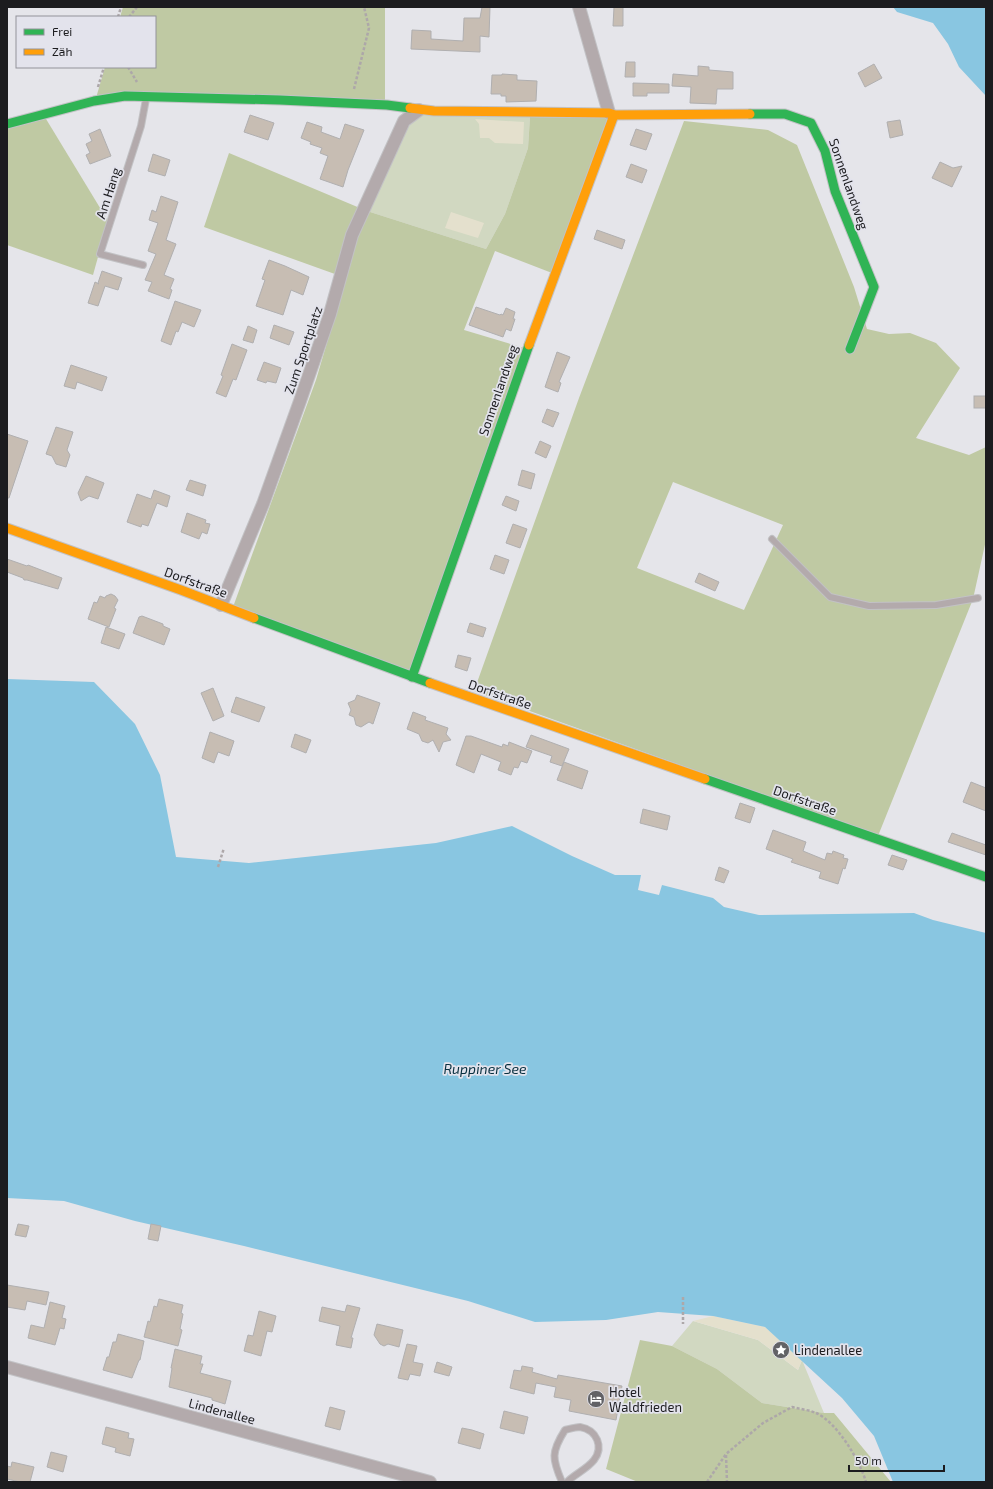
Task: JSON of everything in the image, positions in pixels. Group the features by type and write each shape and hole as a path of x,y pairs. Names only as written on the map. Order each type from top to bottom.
{"street":[{"path":"579,7 611,114"},
{"path":"7,124 94,101 125,96 280,100 387,105 419,110"},
{"name":"Sonnenlandweg","path":"419,110 611,114 785,114 811,124 825,151 835,191 874,287 850,349"},
{"name":"Zum Sportplatz","path":"221,605 263,504 300,400 330,314 352,235 404,121 419,110"},
{"name":"Sonnenlandweg","path":"412,677 611,114"},
{"name":"Dorfstraße","path":"7,528 221,605 302,637 412,677 986,877"},
{"name":"Lindenallee","path":"7,1367 430,1482"}],"lane":[{"name":"Am Hang","path":"143,265 100,254 141,126 146,97"},
{"path":"772,539 830,597 869,606 936,605 978,598"},
{"path":"562,1482 554,1457 556,1444 565,1430 580,1427 588,1430 594,1435 600,1450 594,1460 567,1482"}],"path":[{"path":"130,16 137,7"},
{"path":"351,104 368,28 364,7"},
{"path":"218,866 224,848"},
{"path":"683,1297 683,1324"},
{"path":"707,1482 726,1454 763,1424 792,1407 817,1413 832,1425 850,1447 862,1470 866,1482"},
{"path":"726,1454 727,1482"}],"green space":[{"path":"123,7 385,7 385,103 96,98 105,68 156,68 156,16 120,16"},
{"path":"43,114 108,221 93,275 7,245 7,125"},
{"path":"420,115 530,117 528,148 505,214 486,249 367,211 408,127"},
{"path":"530,117 608,118 552,273 495,251 464,330 524,348 411,675 233,607 316,380 346,278 204,227 229,153 367,211 486,249 505,214 528,148"},
{"path":"684,121 768,130 797,145 854,287 867,329 889,334 910,333 936,343 960,368 916,438 969,455 986,447 986,540 973,599 878,836 474,691 579,398","holes":["673,482 783,525 744,610 637,568"]},
{"path":"693,1321 758,1340 798,1370 802,1360 824,1413 762,1403 717,1369 672,1346"},
{"path":"640,1340 672,1346 717,1369 762,1403 824,1413 834,1413 891,1482 638,1482 606,1469"}],"sand":[{"path":"475,119 524,122 523,144 495,143 489,138 480,138 479,124"},
{"path":"451,212 484,223 478,238 445,228"},
{"name":"Lindenallee","path":"713,1316 765,1327 802,1360 798,1370 758,1340 693,1321"}],"water":[{"path":"893,7 986,7 986,96 959,67 948,44 933,23 897,12"},
{"name":"Ruppiner See","path":"7,679 94,682 135,724 160,775 176,857 249,863 436,843 512,826 572,856 615,875 641,875 638,890 659,895 662,885 713,898 724,907 759,915 914,913 933,920 986,933 986,1482 893,1482 874,1436 842,1398 765,1327 713,1316 658,1312 606,1320 535,1322 468,1301 135,1221 64,1201 7,1198"}],"building":[{"path":"482,7 490,7 489,37 480,36 480,52 411,49 412,30 431,31 431,39 463,41 464,18 480,18"},
{"path":"614,7 623,7 623,26 613,26"},
{"path":"626,62 635,62 635,77 625,77"},
{"path":"874,64 882,78 865,87 858,73"},
{"path":"698,66 709,67 709,70 733,72 733,89 717,89 716,104 690,103 691,87 672,86 673,74 698,76"},
{"path":"492,75 517,75 517,80 537,81 536,101 506,102 506,96 501,96 501,94 491,94"},
{"path":"633,83 669,84 669,93 647,93 647,96 633,96"},
{"path":"250,115 274,123 268,140 244,132"},
{"path":"900,120 903,135 890,138 887,122"},
{"path":"307,122 322,127 321,132 340,139 345,124 364,130 343,187 320,179 328,156 320,153 322,148 310,144 311,142 301,138"},
{"path":"100,129 111,156 90,164 86,155 90,153 86,144 92,141 89,134"},
{"path":"636,129 652,134 646,150 630,145"},
{"path":"153,154 170,160 165,176 148,171"},
{"path":"940,162 953,168 962,166 952,187 932,178"},
{"path":"631,164 647,170 642,183 626,177"},
{"path":"161,196 178,202 166,240 176,244 164,275 174,279 170,289 172,290 169,299 148,291 152,282 145,280 156,254 148,251 158,223 149,220 152,210 156,212"},
{"path":"597,230 625,240 622,249 594,239"},
{"path":"269,260 309,277 303,295 291,290 283,315 256,306 265,280 262,279"},
{"path":"102,271 122,278 118,290 105,286 98,306 88,303 95,282 99,284"},
{"path":"175,301 201,310 194,327 182,322 178,332 176,331 171,345 161,341"},
{"path":"476,307 500,315 503,315 506,308 515,312 513,319 515,319 511,331 506,329 503,337 469,325"},
{"path":"274,325 294,332 289,345 270,338"},
{"path":"248,326 257,330 253,343 243,340"},
{"path":"232,344 247,350 236,380 233,379 226,397 216,393 223,376 221,375"},
{"path":"557,352 570,357 559,382 561,383 558,392 545,387"},
{"path":"264,362 281,368 276,383 267,381 266,383 257,380"},
{"path":"71,365 107,377 102,391 77,382 75,389 64,386"},
{"path":"974,396 986,396 986,408 974,408"},
{"path":"547,409 559,413 553,427 542,422"},
{"path":"56,427 73,432 67,450 70,455 66,467 56,464 52,456 46,454"},
{"path":"7,434 28,441 9,498 7,498"},
{"path":"540,441 551,446 546,458 535,453"},
{"path":"522,470 535,474 531,489 518,485"},
{"path":"86,476 104,483 98,499 89,496 81,501 78,493"},
{"path":"190,480 206,485 203,496 186,490"},
{"path":"154,490 170,496 167,507 157,503 148,526 142,524 141,527 127,522 137,494 151,499"},
{"path":"506,496 519,501 516,511 502,505"},
{"path":"187,513 206,520 205,523 210,524 207,534 202,532 199,539 181,532"},
{"path":"513,524 527,529 520,548 506,543"},
{"path":"495,555 509,560 504,574 490,569"},
{"path":"7,559 62,578 58,589 24,580 23,578 7,572"},
{"path":"699,573 719,582 715,591 695,582"},
{"path":"111,594 118,600 114,608 116,609 109,627 88,619 94,602 97,603 100,596 105,598"},
{"path":"142,616 163,624 163,626 170,629 164,645 133,633 139,617"},
{"path":"470,623 486,628 483,637 467,632"},
{"path":"106,627 125,634 119,649 101,643"},
{"path":"458,655 471,658 467,671 455,667"},
{"path":"213,688 224,716 213,721 201,693"},
{"path":"357,695 380,703 373,724 369,722 361,727 356,725 354,717 349,715 351,710 348,703 355,700"},
{"path":"236,697 265,707 259,722 231,712"},
{"path":"413,712 426,717 425,720 448,728 446,734 451,740 443,742 439,752 433,740 428,743 422,741 419,734 407,729"},
{"path":"210,732 234,741 229,756 218,752 214,763 202,758"},
{"path":"295,734 311,740 306,753 291,747"},
{"path":"531,735 569,749 562,766 550,762 552,756 526,747"},
{"path":"466,736 471,736 502,747 503,744 508,746 509,742 532,751 527,763 521,761 518,768 514,767 511,775 498,770 501,762 481,754 474,773 456,765"},
{"path":"564,762 588,771 582,789 557,780"},
{"path":"971,782 986,788 986,811 963,802"},
{"path":"740,803 755,808 750,823 735,818"},
{"path":"643,809 670,816 667,830 640,823"},
{"path":"773,830 806,842 803,851 825,860 827,853 832,854 833,851 844,855 843,858 848,859 845,869 843,868 838,884 819,878 821,872 791,862 793,859 766,849"},
{"path":"952,833 986,845 986,855 948,842"},
{"path":"892,855 907,860 903,870 888,865"},
{"path":"719,867 729,871 724,883 715,880"},
{"path":"18,1224 29,1226 26,1237 15,1235"},
{"path":"151,1224 161,1226 158,1241 148,1239"},
{"path":"7,1285 49,1292 46,1305 27,1301 25,1310 7,1307"},
{"path":"159,1299 183,1305 180,1329 182,1330 178,1346 144,1337 148,1321 150,1322 154,1306 157,1307"},
{"path":"50,1302 65,1306 62,1318 66,1319 64,1329 60,1328 55,1345 28,1338 31,1325 44,1328"},
{"path":"347,1305 360,1308 351,1338 353,1338 351,1348 336,1345 340,1326 319,1321 322,1307 345,1312"},
{"path":"259,1311 276,1316 272,1332 267,1331 261,1356 244,1351 248,1335 253,1336"},
{"path":"377,1324 403,1330 399,1347 388,1344 384,1346 380,1344 374,1335"},
{"path":"118,1334 144,1341 140,1360 132,1378 103,1370 107,1357 109,1357 113,1342 116,1342"},
{"path":"407,1344 417,1346 413,1362 423,1364 420,1376 410,1374 408,1380 398,1378"},
{"path":"175,1349 202,1356 200,1364 203,1364 200,1373 231,1381 225,1404 212,1400 212,1398 169,1387"},
{"path":"437,1362 452,1367 449,1376 434,1372"},
{"path":"522,1366 533,1368 532,1372 557,1379 558,1375 622,1386 616,1420 569,1411 571,1400 554,1397 556,1387 536,1383 534,1394 510,1388 514,1370 521,1371"},
{"path":"330,1407 345,1411 340,1430 325,1426"},
{"path":"504,1411 528,1417 524,1434 500,1428"},
{"path":"106,1427 129,1433 128,1438 134,1439 130,1456 115,1452 116,1448 102,1444"},
{"path":"462,1428 484,1434 480,1449 458,1443"},
{"path":"51,1452 67,1456 63,1472 47,1467"},
{"path":"12,1462 34,1467 30,1482 20,1482 7,1479 7,1466 11,1467"}],"traffic: fast":[{"path":"7,124 94,101 125,96 280,100 387,105 410,108"},
{"path":"750,114 785,114 811,123 825,151 835,191 874,287 850,349"},
{"path":"412,677 529,345"},
{"path":"254,618 430,683"},
{"path":"705,779 986,877"}],"traffic: slow":[{"path":"410,108 434,111 609,113 614,115 750,114"},
{"path":"529,345 614,115"},
{"path":"7,528 181,590 254,618"},
{"path":"430,683 705,779"}],"place":[{"name":"Lindenallee","path":"781,1350"},
{"name":"Hotel Waldfrieden","path":"596,1399"}]}
